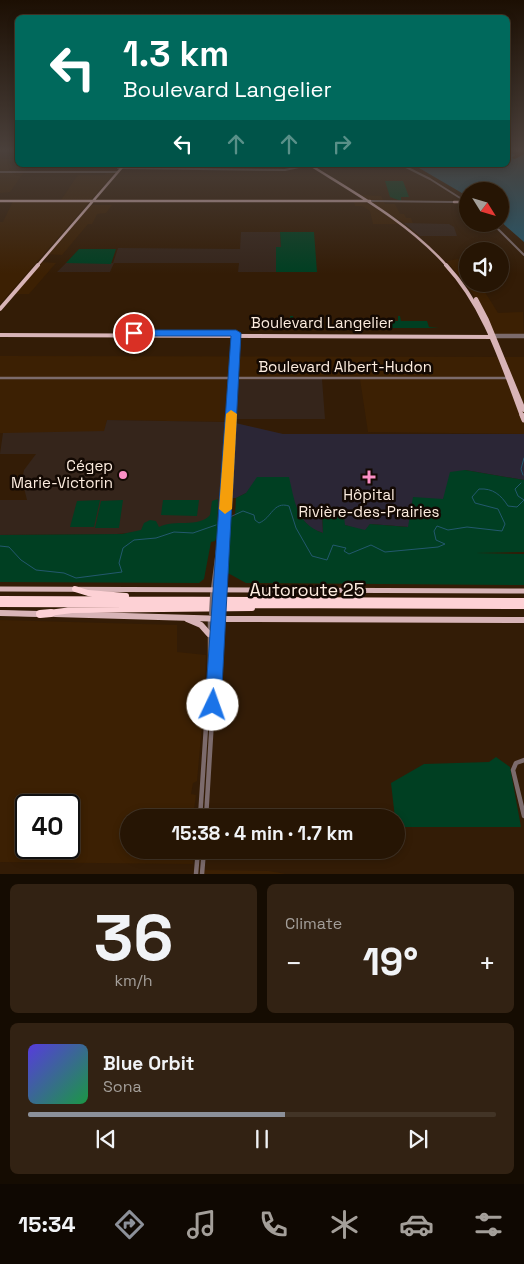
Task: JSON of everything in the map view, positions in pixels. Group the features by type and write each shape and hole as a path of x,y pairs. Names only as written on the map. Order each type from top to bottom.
{"highway":[{"path":"74,589 88,593 158,599"},
{"name":"Autoroute 25","path":"0,598 524,601"},
{"name":"Autoroute 25","path":"0,604 524,606"},
{"path":"40,614 72,610 226,610 280,605"}],"main road":[{"path":"0,309 99,192"},
{"path":"353,192 410,230 436,253 466,289 485,320 524,420"},
{"path":"9,200 15,197"},
{"path":"0,200 368,201"},
{"path":"0,200 92,200"},
{"path":"0,304 92,200"},
{"path":"79,201 86,203 86,206"},
{"path":"454,202 459,202"},
{"name":"Boulevard Langelier","path":"0,334 492,336"},
{"path":"509,378 524,410"},
{"path":"0,589 212,592 524,591"},
{"path":"0,613 186,618 218,616 524,620"},
{"path":"186,618 201,625 209,634"}],"street":[{"path":"368,201 454,202"},
{"path":"501,232 524,255"},
{"path":"207,809 234,334"},
{"name":"Boulevard Langelier","path":"492,336 524,336"},
{"name":"Boulevard Albert-Hudon","path":"0,378 509,378"},
{"path":"201,809 210,666 209,634 212,592 219,542 232,378"},
{"path":"524,760 519,760 514,766 514,775 524,816"},
{"path":"196,874 197,859"},
{"path":"202,874 203,859"}],"shaded area":[{"path":"67,192 98,192 91,200 61,200"},
{"path":"360,195 381,196 385,204 395,204 400,214 404,214 406,218 411,218 413,224 404,223"},
{"path":"13,201 90,201 0,304 0,222 3,222"},
{"path":"354,202 367,203 402,224 373,224 370,211 362,206 355,206"},
{"path":"90,205 112,205 106,213 97,214 92,224 88,224 62,255 47,254"},
{"path":"404,223 449,224 454,227 457,236 420,236"},
{"path":"241,232 280,232 281,247 276,247 276,272 238,272 239,263 114,263 110,272 57,272 66,263 113,263 118,248 240,249"},
{"path":"459,260 459,276 447,261"},
{"path":"41,262 56,263 29,294 13,294"},
{"path":"471,292 485,292 498,313 523,312 524,335 493,335"},
{"path":"0,356 524,357 524,434 368,432 360,379 230,378 227,422 107,420 105,431 98,433 0,433"},
{"path":"322,379 325,419 233,419 236,380"},
{"name":"Cégep Marie-Victorin","path":"107,420 227,422 219,525 117,534 0,535 0,500 27,500 22,480 24,470 36,454 0,454 3,433 104,431"},
{"name":"Hôpital Rivière-des-Prairies","path":"231,422 283,434 524,434 524,480 465,470 443,499 409,527 370,524 365,531 345,525 322,507 323,533 312,529 298,515 246,493 236,498 226,498"},
{"path":"0,620 177,625 177,652 206,655 205,685 201,687 200,692 204,694 202,715 197,717 197,723 202,725 197,781 193,783 191,794 196,795 194,809 120,809 120,859 193,859 193,864 0,862"},
{"path":"203,870 269,871 286,874 203,874"}],"green space":[{"path":"388,192 407,192 409,197 401,197 401,201 390,197"},
{"path":"280,232 314,232 317,272 276,272 276,247 281,247"},
{"path":"79,249 116,249 111,264 66,263"},
{"path":"290,316 293,316 294,322 313,321 314,325 322,327 261,327 261,325 275,325 275,322 291,322"},
{"path":"398,316 400,316 401,321 427,321 429,327 439,328 365,328 378,325 376,321 398,321"},
{"path":"465,470 524,480 524,552 475,553 524,554 524,585 246,583 226,572 229,518 235,516 236,498 246,493 257,477 289,477 295,503 302,518 314,529 323,533 322,507 343,508 345,525 365,530 370,524 408,527 413,497 443,499 450,472"},
{"path":"218,499 217,536 215,541 211,542 204,579 199,583 0,582 0,535 122,534 141,530 144,523 150,520 156,521 159,527 200,521 210,515 212,501"},
{"path":"100,500 94,527 70,527 77,501"},
{"path":"123,500 119,528 95,528 101,501"},
{"path":"163,500 199,500 197,516 161,515"},
{"path":"496,757 510,767 521,827 405,827 405,809 394,809 391,783 424,764 489,762"}],"water":[{"path":"509,192 524,192 524,242 509,229"}],"waterway":[{"path":"523,475 521,469 524,458"},
{"path":"230,517 243,511 254,515 255,520 259,523 279,506 289,506 296,528 312,556 327,560 333,545 346,548 344,551 349,554 371,545 385,552 438,547 445,544 436,540 434,531 437,526 448,530 467,527 502,531 505,524 498,509 475,503 472,497 479,489 488,490 499,496 508,506 517,507 524,500 518,496 515,489 521,483"},
{"path":"0,546 9,547 21,560 36,570 64,573 76,578 122,572 119,563 123,548 134,540 156,538 174,532 193,533 216,525"}],"slow traffic":[{"path":"225,509 231,414"}],"place":[{"name":"Cégep Marie-Victorin","path":"123,475"},
{"name":"Hôpital Rivière-des-Prairies","path":"369,477"}],"route":[{"path":"134,333 236,333 213,705"}]}
